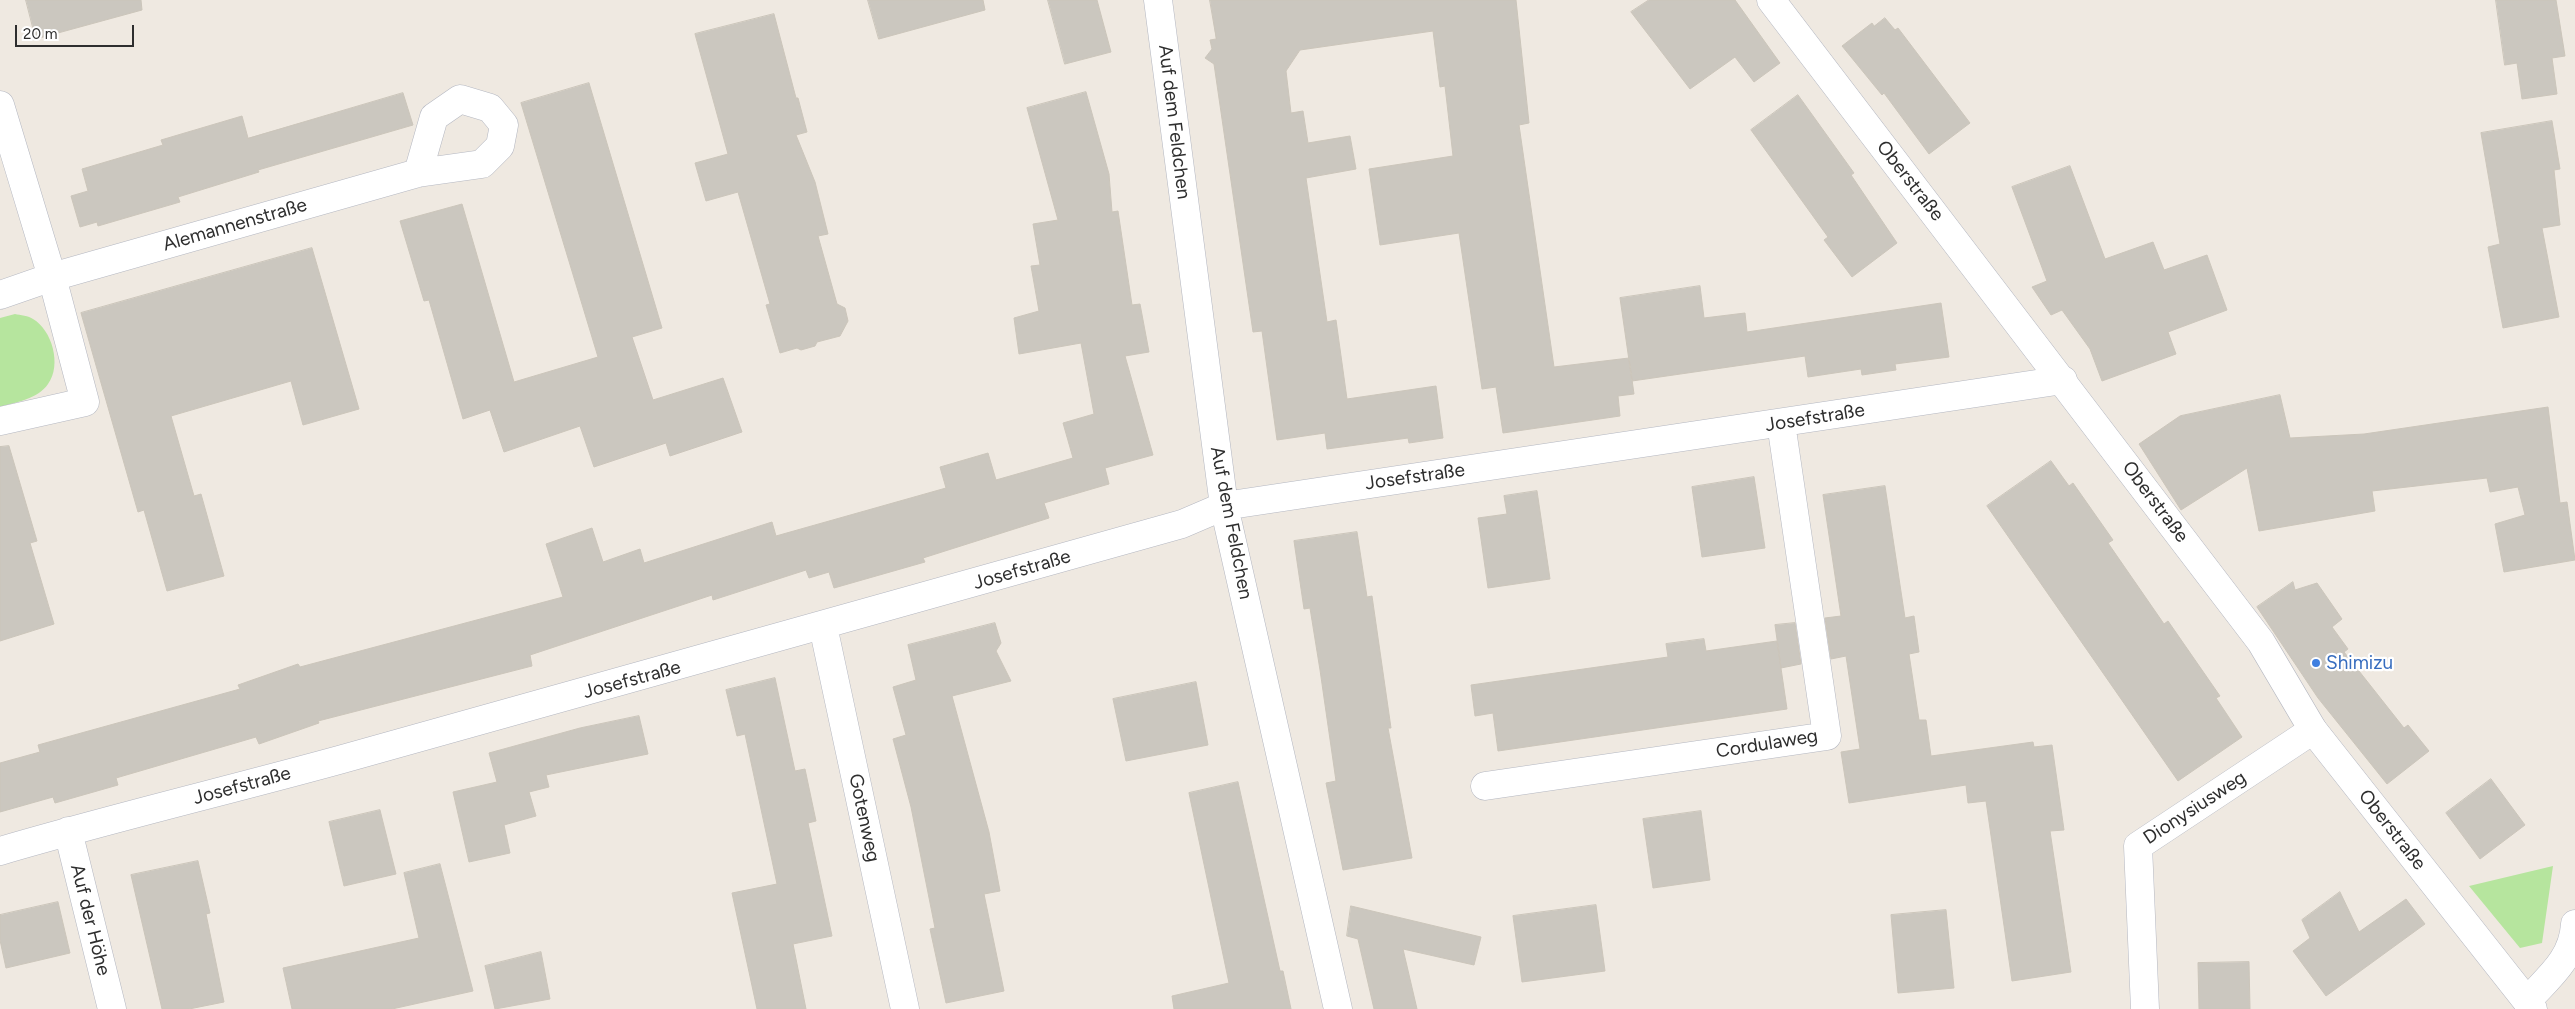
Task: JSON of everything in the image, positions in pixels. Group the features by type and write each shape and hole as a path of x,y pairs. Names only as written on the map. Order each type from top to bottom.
{"street":[{"name":"Auf dem Feldchen","path":"1158,0 1224,506 1338,1009"},
{"name":"Oberstraße","path":"1771,0 2063,380 2261,642 2313,730 2530,1005"},
{"path":"0,105 52,277 86,402 0,422"},
{"name":"Alemannenstraße","path":"0,295 52,277 418,173"},
{"name":"Josefstraße","path":"0,851 68,831 237,788 823,626 1182,524 1224,506 2063,380"},
{"name":"Cordulaweg","path":"1485,786 1827,736 1781,423"},
{"name":"Gotenweg","path":"823,626 905,1009"},
{"name":"Dionysiusweg","path":"2145,1009 2138,846 2313,730"},
{"name":"Auf der Höhe","path":"68,831 112,1009"},
{"path":"2530,1005 2560,966 2574,942 2575,924"}],"green space":[{"path":"15,314 31,318 40,324 50,339 53,348 54,367 48,384 39,393 33,397 0,407 0,318"},
{"path":"2553,866 2542,943 2520,948 2469,886"}],"building":[{"path":"26,0 141,0 142,10 36,39"},
{"path":"868,0 983,0 985,10 879,39"},
{"path":"1048,0 1097,0 1111,52 1065,64"},
{"path":"1210,0 1516,0 1529,123 1519,125 1554,367 1629,358 1634,394 1618,396 1620,416 1503,433 1496,387 1482,389 1459,233 1380,245 1369,169 1453,156 1445,86 1440,87 1433,31 1300,50 1286,71 1291,113 1303,111 1308,143 1350,136 1356,169 1306,178 1327,322 1336,320 1347,399 1436,386 1443,438 1409,443 1408,438 1327,449 1325,433 1277,440 1262,331 1253,332 1214,64 1205,58 1212,49 1210,40 1216,39"},
{"path":"1649,0 1735,0 1780,63 1754,82 1735,57 1690,89 1631,12"},
{"path":"2496,0 2556,0 2565,56 2552,58 2557,94 2522,99 2517,63 2505,65"},
{"path":"774,14 807,132 796,135 815,182 828,234 818,236 837,304 845,308 848,321 840,336 817,342 815,346 801,350 797,348 780,353 766,305 770,304 738,192 706,201 695,163 728,154 695,34"},
{"path":"1885,18 1895,30 1898,28 1970,123 1929,154 1884,93 1882,95 1842,46 1872,23 1874,26"},
{"path":"589,83 662,328 632,337 653,400 723,378 742,432 670,456 666,443 594,467 580,426 504,452 490,410 463,419 429,300 424,301 400,221 462,204 514,382 598,357 521,103"},
{"path":"1086,92 1109,174 1112,212 1118,211 1132,305 1140,304 1149,352 1125,356 1153,455 1105,468 1109,484 1044,503 1049,518 923,558 925,562 834,588 829,572 809,578 806,570 713,600 712,595 530,655 532,666 318,721 319,723 259,744 256,737 116,778 118,785 55,803 53,797 0,812 0,763 40,752 38,745 240,689 238,685 298,664 300,667 563,597 546,544 592,528 603,562 640,549 644,563 772,522 776,536 946,488 940,467 988,453 996,480 1073,458 1063,423 1094,414 1081,343 1019,354 1014,318 1039,311 1031,266 1040,265 1033,224 1058,220 1027,108"},
{"path":"403,93 413,125 258,170 259,172 178,197 180,202 98,226 97,222 80,227 71,196 88,191 82,169 163,145 161,140 242,116 248,138"},
{"path":"1798,95 1854,173 1851,175 1897,243 1852,277 1824,240 1828,237 1751,130"},
{"path":"2552,121 2560,169 2554,170 2560,225 2542,228 2559,317 2503,328 2488,247 2500,244 2481,133"},
{"path":"2070,166 2105,259 2153,242 2164,270 2207,255 2227,310 2168,332 2176,354 2102,381 2090,349 2062,310 2051,315 2032,287 2047,281 2012,187"},
{"path":"312,248 359,409 303,425 291,381 171,416 194,496 201,494 224,576 167,591 144,510 138,512 81,313"},
{"path":"1700,286 1704,318 1745,313 1747,332 1941,303 1949,357 1895,364 1896,370 1862,375 1861,369 1808,377 1805,356 1632,381 1620,298"},
{"path":"2280,395 2290,438 2364,434 2548,407 2560,503 2567,502 2575,560 2504,572 2495,524 2525,515 2518,487 2490,492 2487,478 2372,491 2375,511 2259,531 2247,468 2181,510 2139,444 2180,416"},
{"path":"9,446 37,541 30,543 54,624 0,641 0,447"},
{"path":"2051,461 2069,486 2073,483 2113,540 2108,543 2164,624 2168,621 2220,696 2216,698 2242,737 2178,781 1987,506"},
{"path":"1754,477 1765,548 1702,557 1692,487"},
{"path":"1885,486 1905,618 1914,616 1919,652 1909,654 1919,720 1926,720 1931,756 2033,742 2034,747 2052,745 2064,830 2050,831 2071,972 2012,981 1986,801 1968,803 1966,785 1849,803 1841,752 1860,749 1846,656 1831,659 1825,618 1841,616 1823,495"},
{"path":"1537,491 1550,579 1488,588 1478,518 1507,514 1504,496"},
{"path":"1357,532 1367,597 1372,596 1391,728 1388,728 1412,858 1343,870 1326,783 1336,781 1320,670 1310,608 1304,609 1294,541"},
{"path":"2293,582 2295,590 2317,583 2342,619 2332,627 2348,649 2344,652 2404,728 2408,725 2429,751 2387,784 2318,698 2257,607"},
{"path":"995,623 1001,643 996,651 1011,681 952,696 989,832 1000,891 984,894 1004,991 946,1003 930,929 935,928 911,807 893,739 906,735 893,687 916,680 908,645"},
{"path":"1795,623 1801,664 1781,668 1775,625"},
{"path":"1704,639 1706,651 1777,641 1787,709 1498,751 1493,713 1475,716 1471,685 1668,657 1666,644"},
{"path":"775,678 795,771 805,769 816,821 808,823 832,936 793,944 806,1009 757,1009 732,893 777,884 745,734 737,736 726,690"},
{"path":"1196,682 1208,745 1126,761 1113,699"},
{"path":"639,716 648,754 546,775 549,787 529,792 536,816 504,825 510,853 469,862 453,792 497,782 489,753 580,728"},
{"path":"2491,779 2525,825 2480,859 2446,813"},
{"path":"1238,782 1280,971 1283,971 1291,1009 1174,1009 1172,996 1229,983 1189,793"},
{"path":"380,810 396,874 344,886 329,822"},
{"path":"1701,811 1710,880 1653,888 1643,819"},
{"path":"198,861 210,913 206,914 224,1002 189,1009 162,1009 131,875"},
{"path":"440,864 473,991 392,1009 292,1009 283,968 419,938 404,873"},
{"path":"2340,892 2359,932 2406,899 2425,924 2326,996 2293,951 2310,938 2302,920"},
{"path":"58,902 70,953 6,968 0,940 0,915"},
{"path":"1596,905 1605,971 1522,982 1513,916"},
{"path":"1351,906 1481,937 1474,965 1403,949 1417,1009 1374,1009 1358,939 1347,936"},
{"path":"1946,910 1954,988 1898,993 1891,915"},
{"path":"541,952 550,999 495,1009 485,966"},
{"path":"2249,962 2250,1009 2199,1009 2198,963"}],"place":[{"name":"Shimizu","path":"2316,663"}]}
